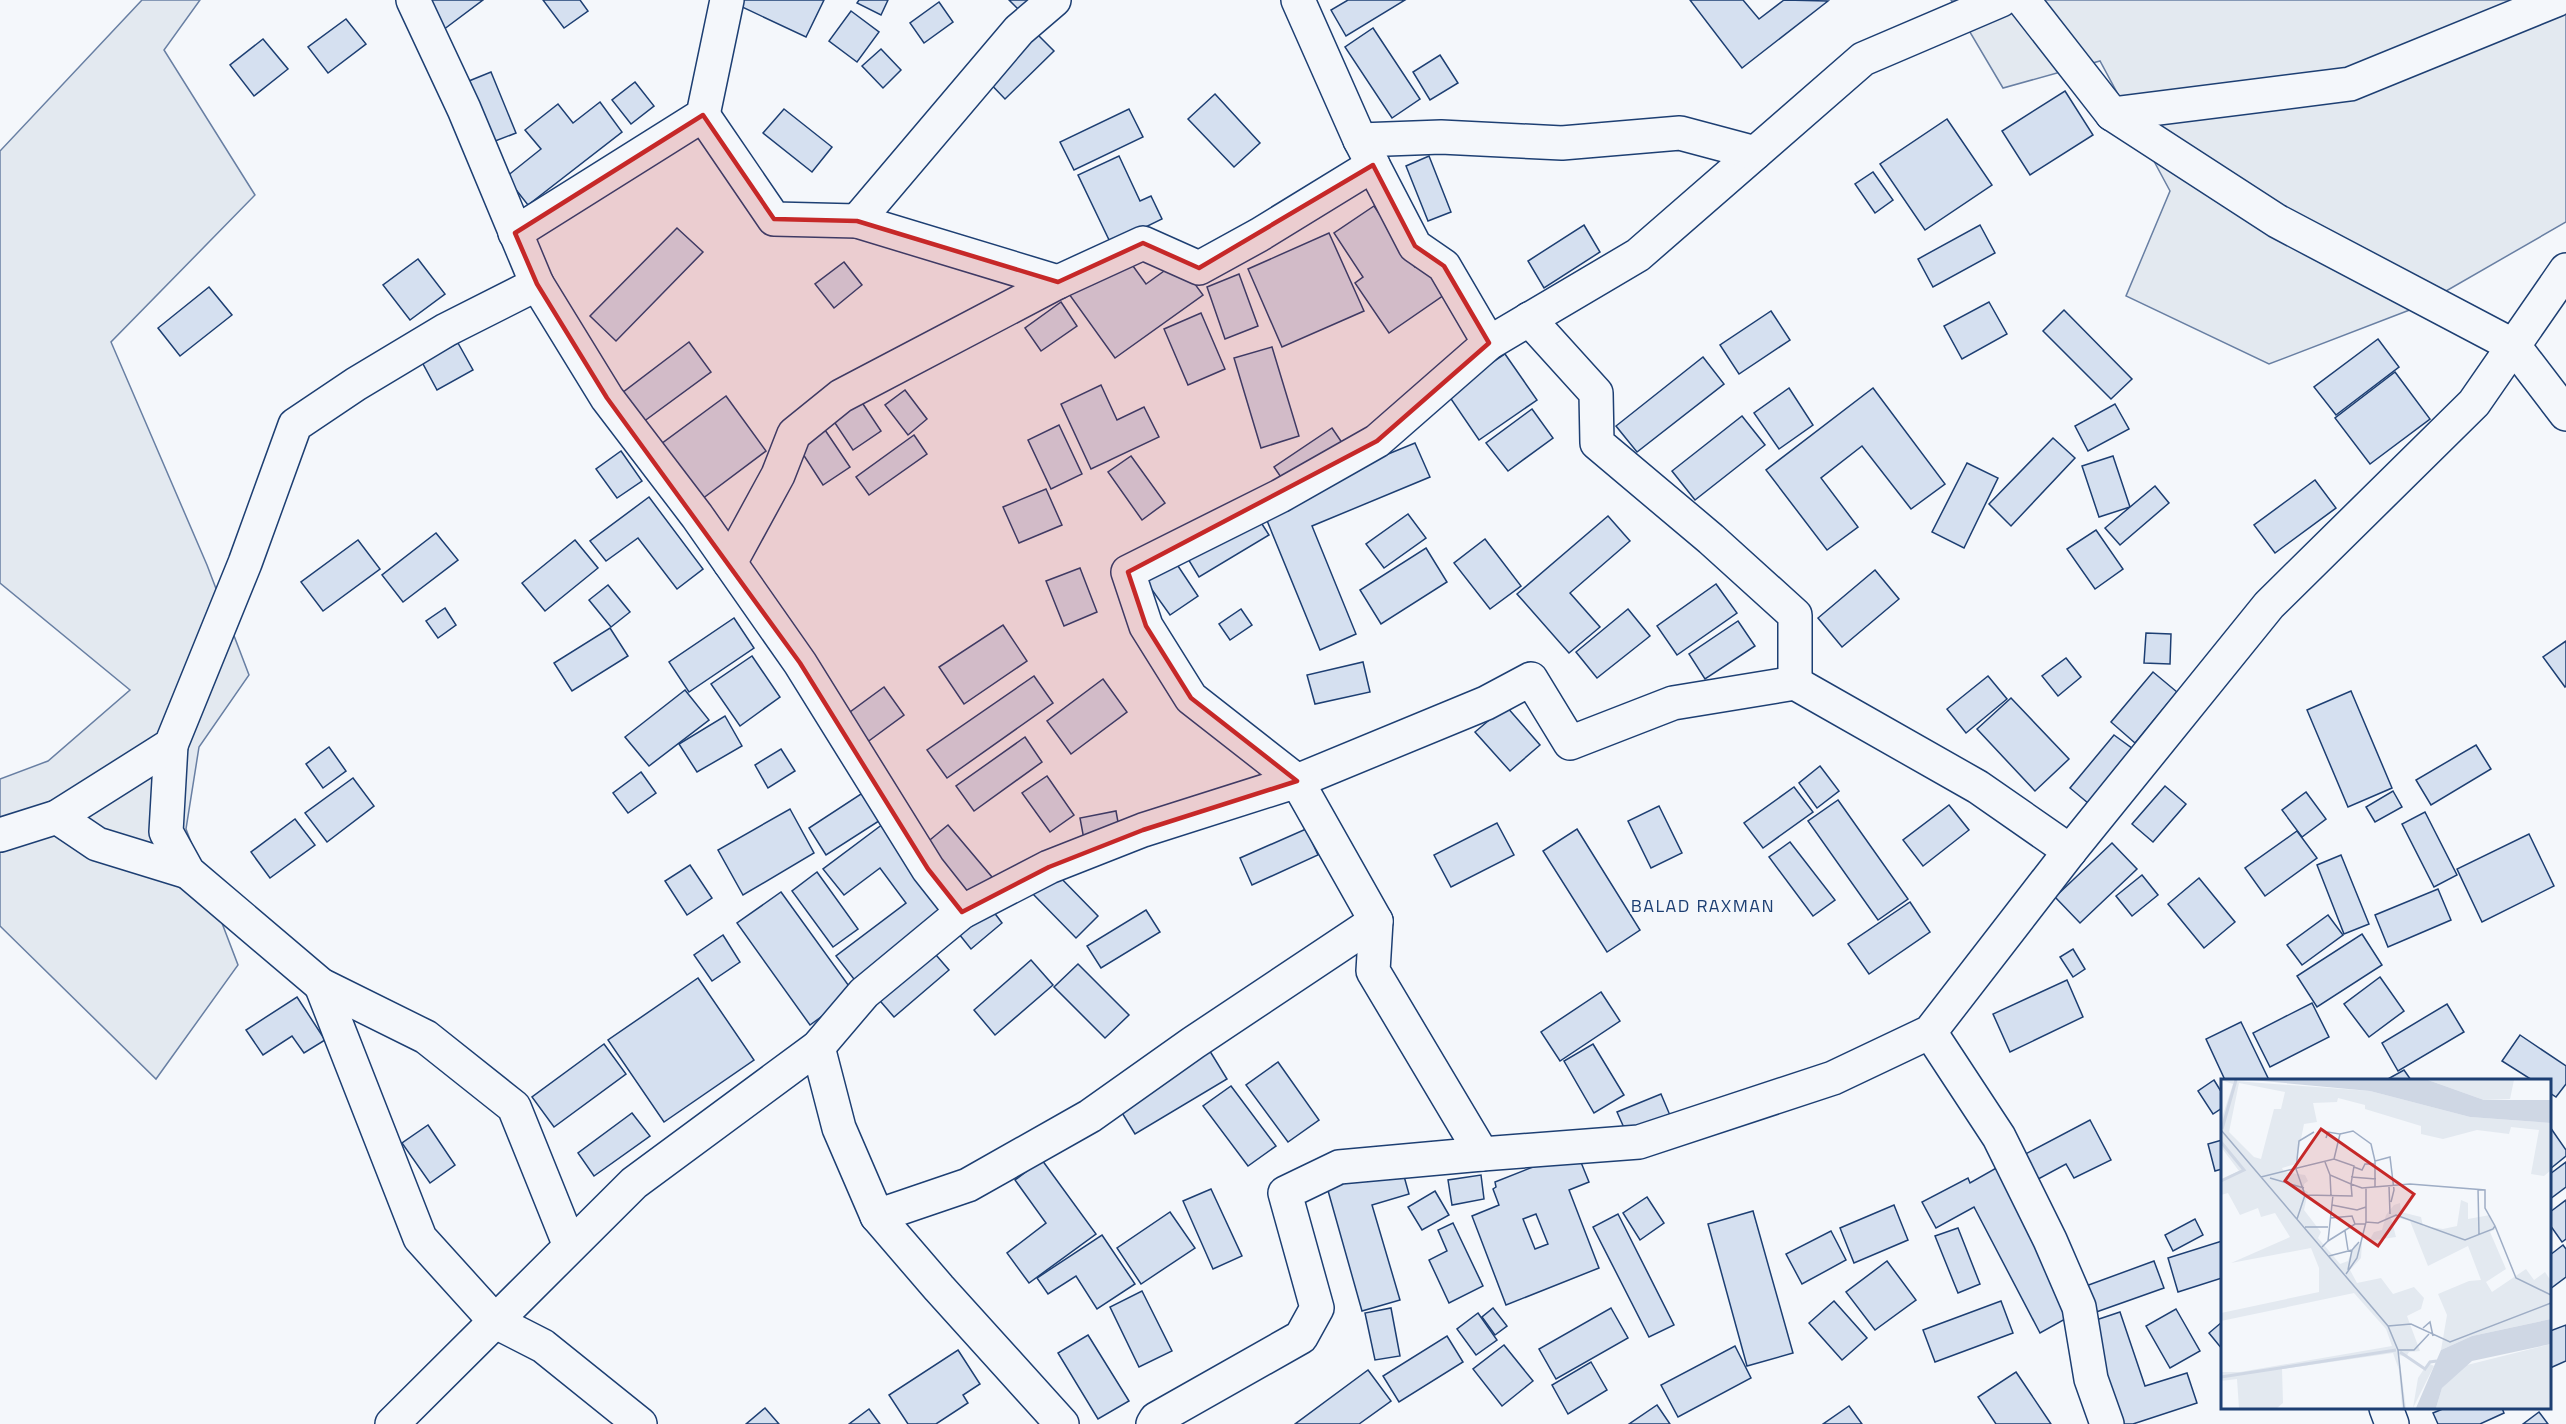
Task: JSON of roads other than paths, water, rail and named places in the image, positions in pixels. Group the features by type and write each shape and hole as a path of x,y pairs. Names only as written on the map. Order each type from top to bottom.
{"street":[{"path":"413,0 464,109 537,285 607,398 730,563 800,663 928,870 962,912"},
{"path":"515,233 703,115 727,0"},
{"path":"857,221 1019,30 1054,0"},
{"path":"1298,0 1367,153 1415,246 1444,266 1489,342"},
{"path":"1482,1154 1373,971 1376,921 1297,781 1191,698 1146,626 1128,572 1280,496 1377,441 1489,342 1638,255 1863,59 2001,0"},
{"path":"2023,0 2112,114 2277,221 2514,346 2566,414"},
{"path":"2112,114 2350,84 2556,0"},
{"path":"703,115 774,219 857,221 1058,282"},
{"path":"730,563 778,475 794,434 841,396 1058,282 1143,243 1199,268 1259,235 1367,153 1441,137 1562,143 1680,132 1755,153"},
{"path":"1153,1424 1156,1419 1301,1337 1317,1308 1285,1193 1339,1167 1639,1142 1833,1078 1930,1032 2070,851 2269,605 2474,403 2566,270"},
{"path":"537,285 446,330 356,384 295,425 246,563 171,745 166,832 188,872 321,985 426,1037 514,1107 570,1246"},
{"path":"1529,319 1596,393 1598,443 1711,539 1795,615 1795,683"},
{"path":"392,1424 634,1183 818,1047 864,993 962,912 1049,867 1143,830 1297,781 1486,703 1531,679 1570,743 1673,704 1795,683 1978,787 2070,851"},
{"path":"0,835 57,817 171,745"},
{"path":"57,817 97,844 188,872"},
{"path":"877,1216 968,1185 1090,1116 1193,1043 1376,921"},
{"path":"321,985 420,1238 496,1322 543,1346 640,1424"},
{"path":"1930,1032 1998,1137 2050,1240 2079,1307 2091,1379 2107,1424"},
{"path":"818,1047 839,1128 877,1216 1062,1424"},
{"path":"2387,1409 2392,1424"}],"district":[{"name":"BALAD RAXMAN","path":"1703,905"}]}
